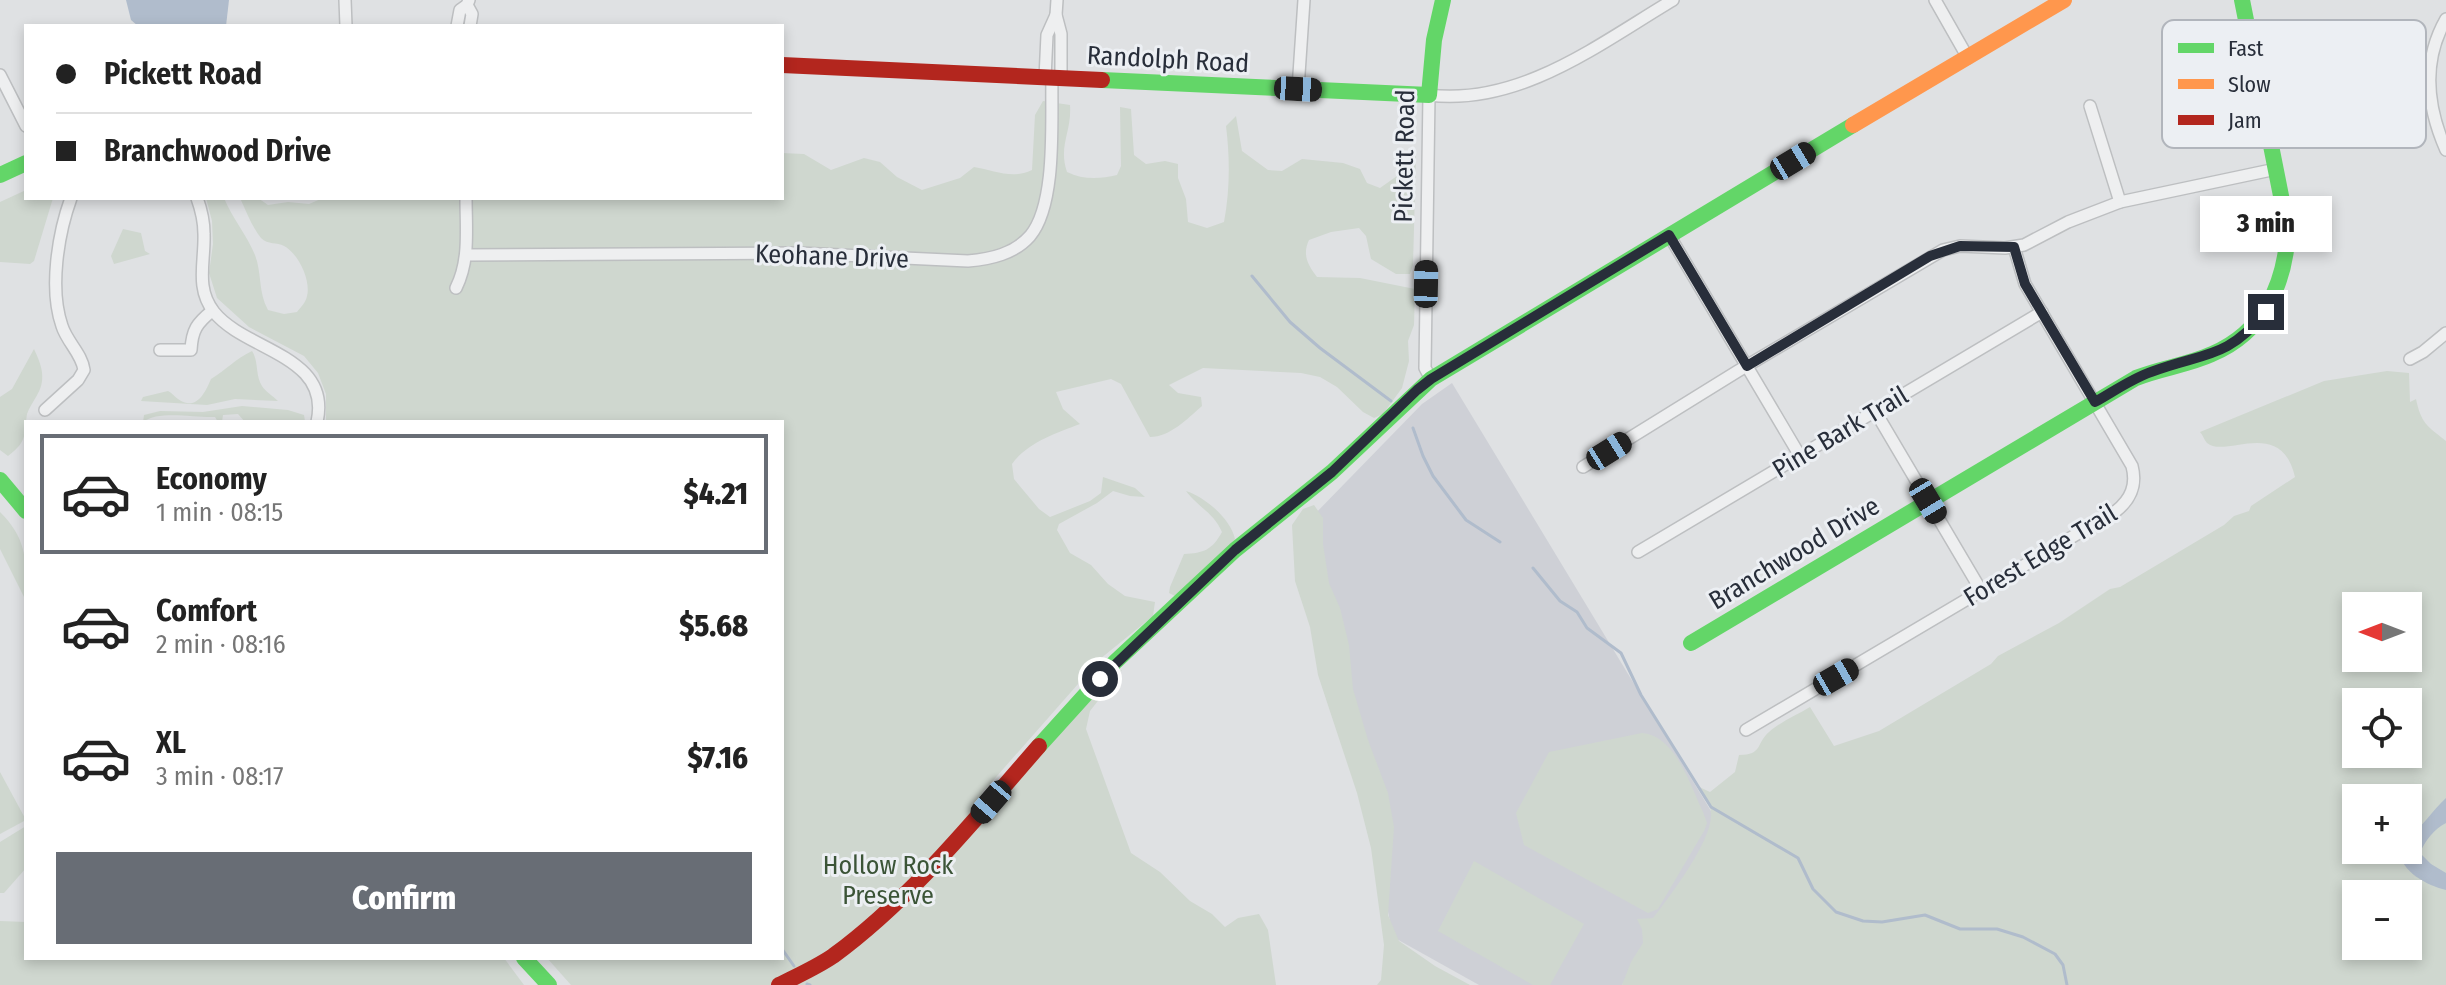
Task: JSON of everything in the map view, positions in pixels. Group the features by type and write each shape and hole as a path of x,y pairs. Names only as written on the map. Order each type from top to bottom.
{"street":[{"path":"345,0 346,24"},
{"name":"Keohane Drive","path":"466,255 799,253 968,261 991,259 1011,250 1030,236 1042,214 1048,191 1053,78 1047,35 1056,15 1057,0"},
{"path":"1298,89 1304,0"},
{"name":"Pickett Road","path":"1431,379 1425,368 1429,95 1434,40 1443,0"},
{"name":"Randolph Road","path":"784,65 1452,96 1484,94 1521,85 1556,69 1673,0"},
{"path":"1935,0 1968,58"},
{"path":"779,985 830,958 896,901 967,829 1115,662 1235,550 1332,472 1431,379 2064,0"},
{"name":"Branchwood Drive","path":"2242,0 2246,20"},
{"path":"457,24 460,10 468,3 472,14 470,24"},
{"path":"2446,19 2432,54 2430,95 2434,122 2446,150"},
{"path":"0,75 24,122"},
{"path":"2090,106 2120,202"},
{"name":"Branchwood Drive","path":"1691,643 2095,402 2149,372 2223,350 2246,334 2266,312 2279,290 2288,245 2287,217 2272,148"},
{"path":"0,175 24,164"},
{"path":"1583,467 1943,250 1960,246 2014,247 2033,242 2068,222 2120,202 2276,169"},
{"path":"45,410 78,380 84,370 62,329 57,298 59,248 71,200"},
{"path":"197,200 204,236 201,283 212,311 243,335 302,370 316,393 317,420"},
{"path":"456,288 466,255 466,200"},
{"path":"1669,235 1800,456"},
{"name":"Forest Edge Trail","path":"1746,730 2116,511 2130,496 2134,478 2132,466 2042,312 2020,271 2014,247"},
{"path":"160,350 191,350 193,331 198,322 212,311"},
{"name":"Pine Bark Trail","path":"1638,552 2042,312"},
{"path":"2410,359 2446,333"},
{"path":"1875,411 1982,592"},
{"path":"1,484 24,509"},
{"path":"526,960 549,985"}],"shaded area":[{"path":"1452,383 1717,821 1622,985 1479,985 1393,937 1311,518 1422,404"}],"green space":[{"name":"Hollow Rock Preserve","path":"1043,101 1070,105 1064,154 1067,172 1085,178 1098,178 1117,175 1121,166 1120,107 1131,109 1134,155 1146,164 1165,161 1178,164 1188,222 1207,228 1224,222 1229,174 1226,126 1236,116 1242,151 1268,170 1282,171 1302,159 1343,163 1360,169 1367,183 1380,188 1416,156 1413,265 1410,274 1396,274 1371,259 1366,236 1359,228 1331,232 1309,240 1306,250 1309,264 1317,277 1360,278 1415,289 1414,325 1408,341 1409,361 1402,388 1383,414 1374,418 1363,412 1337,387 1320,377 1301,373 1203,368 1169,385 1178,393 1201,397 1202,406 1171,431 1150,437 1121,384 1111,379 1056,392 1063,409 1080,424 1034,444 1012,464 1014,479 1039,509 1050,517 1090,501 1101,493 1103,477 1135,488 1145,497 1113,491 1059,524 1057,530 1070,553 1091,565 1108,584 1125,596 1155,602 1153,616 1100,659 982,793 980,824 1051,741 1122,670 1090,711 1086,729 1131,853 1160,872 1190,901 1212,914 1225,927 1238,918 1259,914 1268,930 1276,985 571,985 549,960 784,960 784,420 326,420 326,394 318,373 304,356 249,327 217,298 209,273 213,244 207,200 225,200 255,255 268,310 284,314 297,312 304,302 308,290 305,276 299,261 289,250 261,238 241,200 261,200 268,205 288,202 309,204 318,200 784,200 784,153 804,154 831,170 864,158 880,162 897,177 922,190 960,178 974,167 1010,174 1032,170 1035,115"},
{"path":"24,191 24,200 52,200 34,261 30,264 0,262 0,202"},
{"path":"123,229 141,233 145,251 150,254 114,264 111,256"},
{"path":"34,349 41,367 41,385 24,420 22,441 8,456 0,450 0,397 12,389"},
{"path":"252,351 262,386 278,401 235,399 207,405 141,401 143,397 168,391 184,402 195,402 203,395 211,379"},
{"path":"2387,371 2409,373 2410,402 2416,399 2426,423 2446,441 2446,985 1622,985 1643,943 1642,929 1637,919 1653,918 1705,838 1711,810 1697,786 1710,792 1735,772 1739,755 1756,751 1773,728 1810,707 1834,746 1879,731 2110,589 2120,587 2234,516 2249,511 2251,506 2295,477 2288,459 2278,448 2252,443 2215,447 2207,443 2200,432 2324,381"},
{"path":"242,406 288,410 304,415 305,420 243,420 238,414 223,415 222,420 177,415 143,420 144,415 160,411 203,412"},
{"path":"1186,491 1216,510 1233,531 1235,539 1226,553 1177,597 1169,593 1184,554 1207,549 1222,532"},
{"path":"1314,505 1323,518 1329,583 1340,608 1349,645 1353,689 1388,793 1394,827 1388,915 1399,941 1470,985 1377,985 1381,980 1384,945 1371,848 1357,793 1318,675 1310,627 1295,581 1292,525 1303,509"},
{"path":"0,512 16,533 24,553 24,597 0,549"},
{"path":"1642,733 1654,736 1673,752 1707,823 1658,909 1648,913 1524,845 1516,813 1549,752"},
{"path":"0,772 24,821 0,834"},
{"path":"24,827 24,870 4,893 0,893 0,842"},
{"path":"1474,861 1584,924 1550,985 1533,985 1438,931"},
{"path":"0,921 24,922 24,960 505,960 524,985 0,985"}],"water":[{"path":"126,0 229,0 226,24 136,24 131,20"},
{"path":"2446,798 2446,823 2430,836 2422,848 2422,825"},
{"path":"2422,855 2446,873 2446,890 2423,881 2404,865 2422,864"}],"waterway":[{"path":"1252,276 1290,322 1391,401"},
{"path":"1413,428 1433,476 1466,520 1500,542"},
{"path":"1533,568 1560,601 1577,612 1587,628 1621,653 1641,695 1711,807 1798,858 1813,889 1836,912 1863,921 1882,922 1925,915 1960,929 1997,929 2023,937 2055,954 2063,965 2067,985"},
{"path":"784,952 794,966"}],"traffic: fast":[{"path":"1102,80 1429,95 1434,40 1443,0"},
{"path":"2242,0 2246,20"},
{"path":"1039,746 1115,662 1235,550 1332,472 1431,379 1853,125"},
{"path":"1691,643 2136,378 2212,354 2245,333 2268,304 2286,251 2288,231 2271,148"},
{"path":"0,175 24,164"},
{"path":"0,480 24,509"},
{"path":"526,960 549,985"}],"traffic: slow":[{"path":"1853,125 2064,0"}],"traffic: jam":[{"path":"784,65 1102,80"},
{"path":"779,985 814,968 862,934 942,857 1039,746"}],"route":[{"path":"1100,679 1235,550 1332,472 1431,379 1669,235 1747,366 1930,256 1960,246 2014,247 2025,284 2095,402 2149,372 2223,350 2246,334 2266,312"}]}
